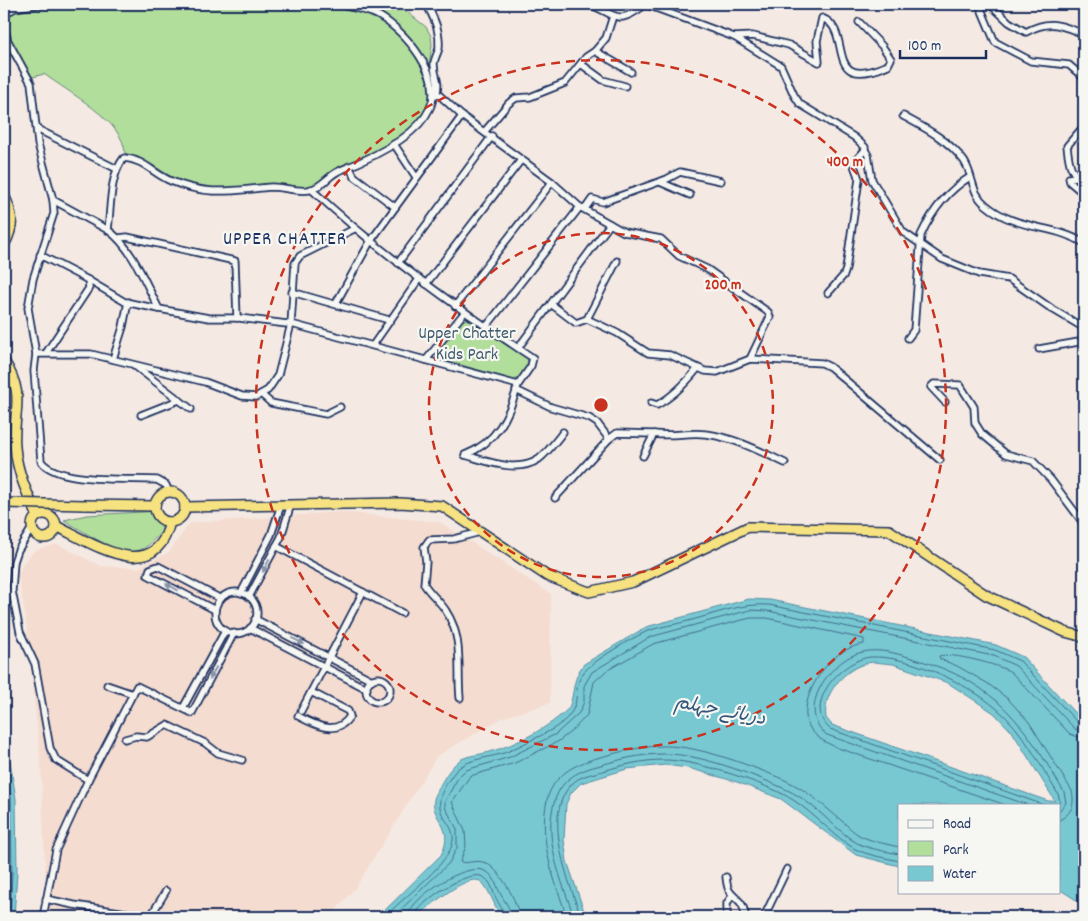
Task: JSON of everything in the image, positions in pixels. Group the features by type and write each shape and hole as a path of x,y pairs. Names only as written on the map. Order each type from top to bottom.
{"highway":[{"path":"4,195 11,210 13,220 10,233 4,245"},
{"path":"4,361 15,380 17,392 15,445 21,476 38,516"},
{"path":"56,526 53,534 46,538 35,535 32,528 33,521 38,516 50,516 56,526 110,552 129,558 148,553 158,545 167,534 170,522 181,516 185,508 182,498 169,492 160,496 155,506 159,517 170,522"},
{"path":"4,502 84,506 155,506"},
{"path":"185,508 291,504 400,503 442,506 547,576 589,592 632,582 748,527 889,530 986,595 1065,632 1084,637"}],"street":[{"path":"4,14 14,8 40,4"},
{"path":"108,230 117,169 124,158 133,159 170,180 213,192 273,187 311,189 318,187 335,172 394,144 407,134 429,110 434,96 429,71 412,47 390,23 376,15 335,4"},
{"path":"430,4 429,9 437,24 439,36 439,50 434,64 439,81 437,93 431,104"},
{"path":"588,4 613,16 622,18 630,16 645,4 734,37 781,66 794,96 800,104 854,137 865,147 872,180 899,229 938,257 974,272 1009,279 1052,309 1084,328"},
{"path":"979,4 995,42 1031,62 1069,65 1084,78"},
{"path":"990,4 1009,22 1026,32 1038,25 1055,23 1084,34"},
{"path":"485,131 509,103 516,98 530,97 566,83 590,53 595,51 606,38 613,16"},
{"path":"734,37 752,36 789,45 819,62 816,41 822,18 828,20 835,27 840,56 845,66 856,72 867,72 888,65 891,59 882,46 858,22"},
{"path":"4,26 8,41 31,83 40,155 53,200 54,213 33,279 28,308 36,354 34,370 41,461 45,467 86,478 157,480 166,484 169,492"},
{"path":"595,51 631,72"},
{"path":"581,64 603,80 625,86"},
{"path":"437,93 462,116 492,136 583,208 624,232 661,239 679,256 707,270 768,312 770,317 750,360"},
{"path":"336,303 370,242 462,116"},
{"path":"903,116 946,143 965,162 971,185 984,204 997,213 1024,226 1071,235 1084,243"},
{"path":"1084,126 1067,146 1069,166 1075,177 1084,183"},
{"path":"37,129 117,169"},
{"path":"398,263 492,136"},
{"path":"394,144 416,177"},
{"path":"828,292 844,275 846,270 859,179 853,163 865,150"},
{"path":"426,284 520,160"},
{"path":"349,166 354,176 395,207"},
{"path":"486,327 592,199 603,202 660,182 680,172 721,181"},
{"path":"908,338 914,330 917,273 922,246 921,235 932,214 957,185 970,177"},
{"path":"1075,177 1069,178 1070,182 1084,194"},
{"path":"455,306 552,182"},
{"path":"660,182 690,195"},
{"path":"311,189 370,242 464,313 533,358 531,366 517,388 506,422 493,436 465,455 504,466 530,462 538,459 563,432"},
{"path":"53,200 119,238 159,308"},
{"path":"518,348 610,224"},
{"path":"36,354 91,354 205,382 242,396 256,397 268,390 278,375 291,324 295,263 300,256 354,229"},
{"path":"119,238 127,237 235,261 237,318"},
{"path":"40,255 128,302 209,318 237,318 291,324 426,360 517,388 551,407 557,407 589,418 598,423 609,439"},
{"path":"587,319 617,261"},
{"path":"373,345 419,279"},
{"path":"46,353 89,288 88,280"},
{"path":"292,292 336,303 389,320"},
{"path":"113,359 123,327 128,302"},
{"path":"551,304 576,322 587,319 617,333 648,354 670,355 705,371 716,372 750,360 815,361 830,367 940,460"},
{"path":"426,360 464,313"},
{"path":"1038,349 1084,341"},
{"path":"132,363 191,409"},
{"path":"650,403 657,405 670,398 687,382 698,368"},
{"path":"945,402 931,387 934,384 960,385 974,407 975,423 982,434 1006,454 1033,461 1051,480 1084,524"},
{"path":"261,394 271,403 326,414 340,407"},
{"path":"141,415 179,400"},
{"path":"555,498 609,439 617,433 667,436 703,434 719,436 748,446 785,463"},
{"path":"643,456 654,434"},
{"path":"249,597 276,546 291,504"},
{"path":"241,593 271,535 281,505"},
{"path":"32,528 18,550 14,562 12,591 20,632 35,664 50,748 56,760 88,780"},
{"path":"460,698 458,683 461,660 457,635 446,610 424,584 426,562 424,547 429,540 454,539 480,532"},
{"path":"276,546 402,613"},
{"path":"215,610 148,575 150,569 158,566 221,599"},
{"path":"311,692 348,711 350,716 345,724 336,728 324,728 299,714 363,592"},
{"path":"230,593 241,593 249,597 256,609 255,619 250,628 245,632 234,634 225,631 216,620 215,610 221,599 230,593"},
{"path":"255,619 372,680 380,678 386,681 390,687 389,694 384,700 376,701 369,697 367,689 372,680"},
{"path":"250,628 367,689"},
{"path":"183,708 225,631"},
{"path":"44,917 56,850 88,780 137,686 192,713 234,634"},
{"path":"107,685 133,694"},
{"path":"125,739 136,736 147,737 167,725 205,743 218,753 242,760"},
{"path":"764,917 786,869"},
{"path":"726,877 732,896 740,902 746,917"},
{"path":"46,899 74,906 152,917 166,892"},
{"path":"727,917 727,903 732,896"}],"shaded area":[{"path":"340,512 440,522 551,594 550,703 502,718 437,756 356,887 330,917 47,917 41,766 26,620 18,575 23,563 35,550 57,544 101,566 138,568 169,552 190,523"}],"green space":[{"path":"40,4 397,4 426,27 431,36 432,45 429,65 433,80 429,110 407,134 388,149 335,172 309,190 273,187 213,192 172,177 146,161 125,153 122,141 106,119 44,74 33,77 4,50 4,14"},
{"name":"Upper Chatter Kids Park","path":"467,319 528,359 526,369 520,376 514,380 436,358 447,335 456,325"},
{"path":"161,511 162,531 145,548 131,552 111,547 64,520 87,515"}],"water":[{"name":"دریائے جہلم","path":"749,599 770,600 996,645 1023,657 1084,723 1084,905 1060,890 1060,804 898,804 898,866 856,855 781,799 737,782 688,768 665,765 627,769 581,783 571,793 566,804 564,840 567,861 586,917 501,917 483,883 473,880 456,887 417,917 378,917 441,855 446,835 434,808 434,800 447,774 463,758 499,749 521,740 561,715 569,708 577,675 584,664 646,627","holes":["873,662 893,664 948,683 994,713 1013,733 1055,801 1048,801 832,725 826,718 828,698 833,689 846,674 864,664"]},
{"path":"4,723 16,799 17,873 14,917 4,917"}],"district":[{"name":"UPPER CHATTER","path":"285,240"}]}
